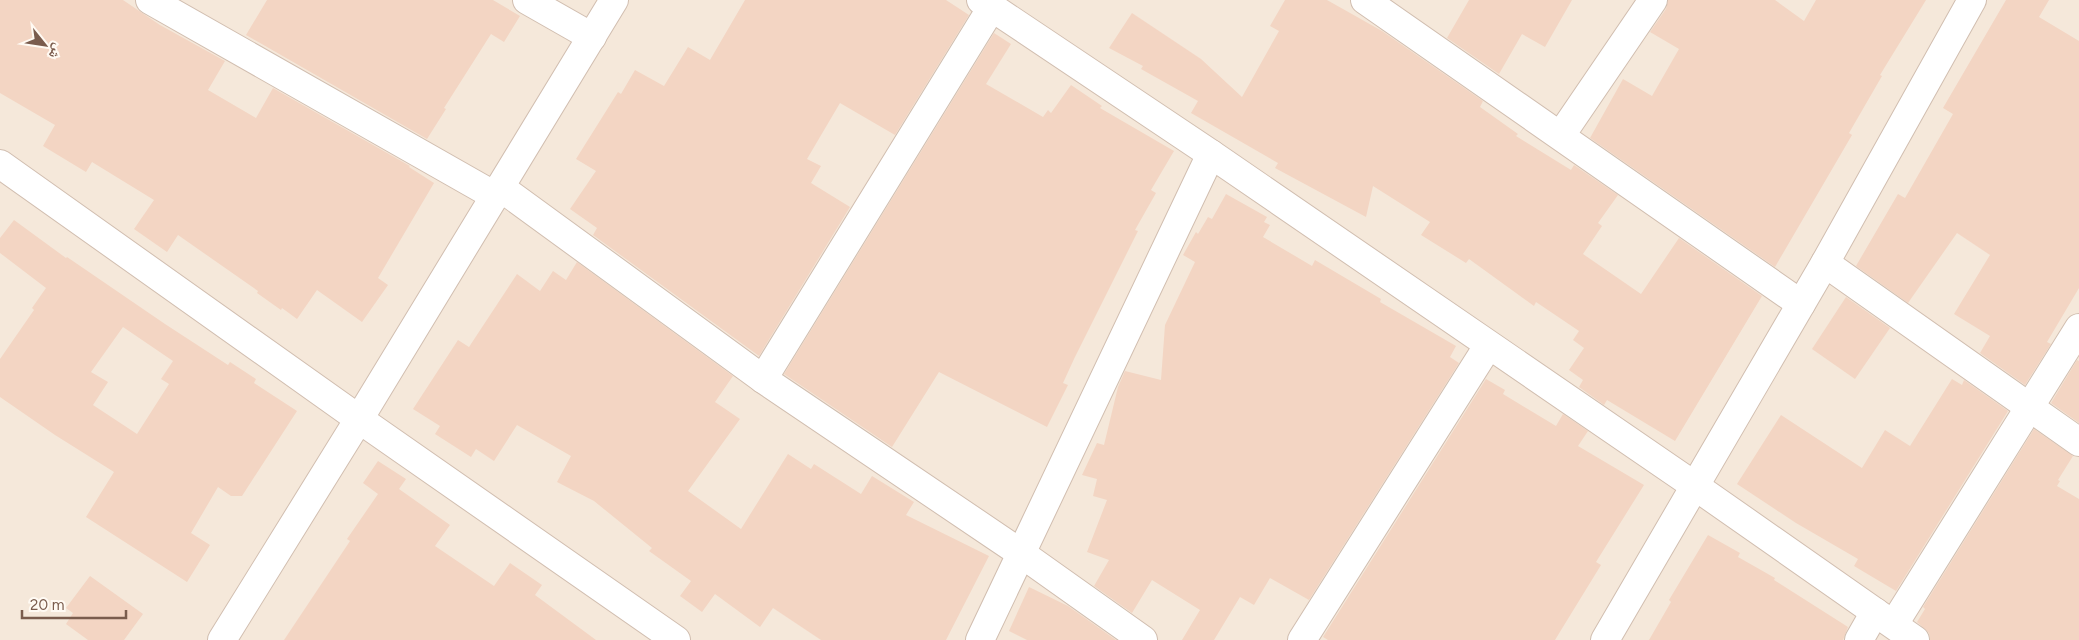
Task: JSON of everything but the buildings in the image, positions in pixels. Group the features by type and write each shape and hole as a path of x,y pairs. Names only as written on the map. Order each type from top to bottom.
{"street":[{"path":"150,0 498,192 763,379 1022,554 1143,640"},
{"path":"527,0 592,37"},
{"path":"222,640 614,0"},
{"path":"1365,0 1801,304"},
{"path":"1561,135 1653,0"},
{"path":"1605,640 1801,304 1972,0"},
{"path":"763,379 987,4 1211,154 1895,625"},
{"path":"980,640 1211,154"},
{"path":"0,164 359,419 676,640"},
{"path":"1824,263 2079,442"},
{"path":"1859,640 1895,625 2079,328"},
{"path":"1302,640 1488,346"}],"shaded area":[{"path":"0,0 2079,0 2079,640 0,640"}]}
